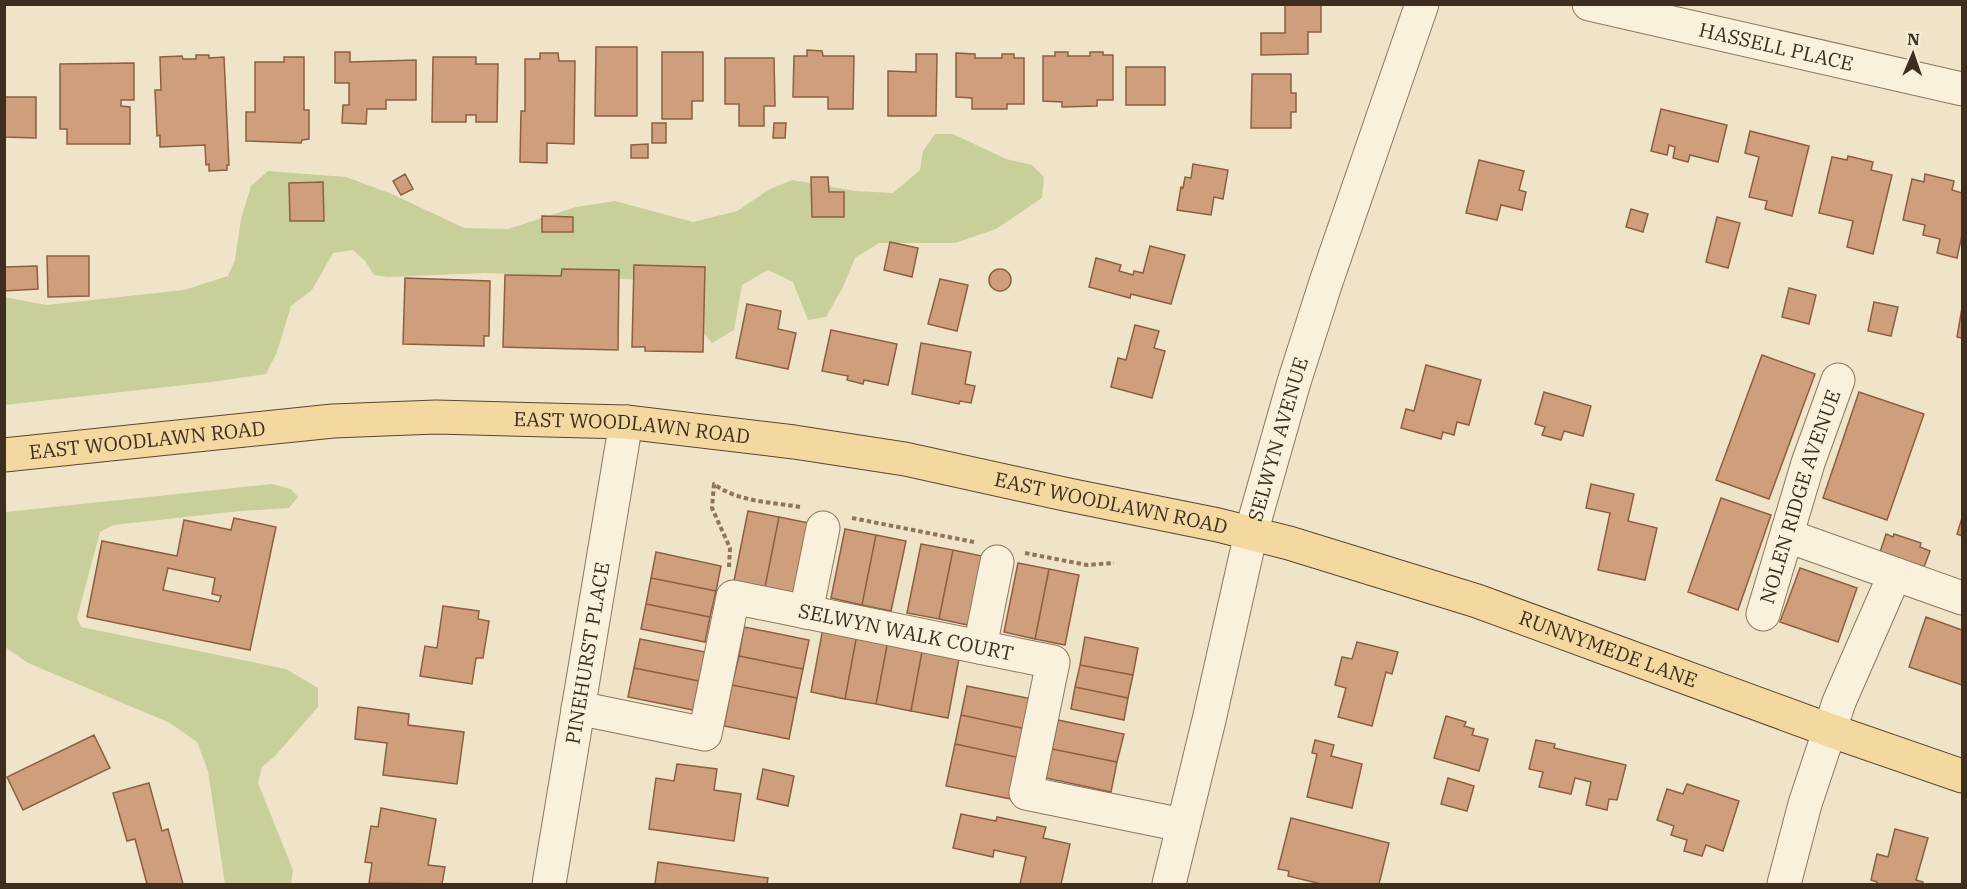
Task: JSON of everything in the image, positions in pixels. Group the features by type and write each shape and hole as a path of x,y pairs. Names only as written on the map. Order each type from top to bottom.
{"main road":[{"name":"EAST WOODLAWN ROAD","path":"4,455 333,421 436,417 626,422 716,432 905,459 1251,533"},
{"name":"RUNNYMEDE LANE","path":"1251,533 1476,601 1962,776"}],"street":[{"name":"SELWYN AVENUE","path":"1169,885 1251,533 1294,382 1320,299 1422,4"},
{"name":"HASSELL PLACE","path":"1589,4 1962,89"},
{"name":"NOLEN RIDGE AVENUE","path":"1763,614 1808,463 1838,380"},
{"name":"PINEHURST PLACE","path":"549,885 626,422"},
{"path":"806,612 823,517"},
{"path":"1788,536 1962,598"},
{"path":"980,647 998,552"},
{"path":"1784,885 1805,804 1829,730 1850,675 1895,574"},
{"path":"579,708 705,734 733,597"},
{"name":"SELWYN WALK COURT","path":"733,597 1053,662 1026,793 1182,825"}],"path":[{"path":"733,597 726,588 725,580 731,556 730,548 712,508 714,484 726,493 738,497 823,517 998,552 1088,565 1114,563"}],"green space":[{"path":"935,134 953,134 1006,159 1032,165 1044,177 1042,198 996,229 955,243 879,243 855,258 843,287 826,317 808,320 793,282 768,270 742,285 734,330 712,343 686,312 646,280 484,273 388,277 374,275 365,261 353,250 333,253 312,290 291,306 277,352 266,374 5,405 4,297 46,305 184,290 228,276 235,260 241,219 251,186 268,171 346,177 392,194 464,228 508,229 576,207 615,201 693,222 737,211 770,189 792,180 856,191 893,193 920,170 923,151"},
{"path":"272,484 291,489 298,497 289,508 113,525 100,532 77,618 81,627 286,669 318,688 318,707 275,756 262,767 258,783 293,870 291,884 225,884 208,771 197,742 170,723 28,663 5,647 5,512"}],"building":[{"path":"1285,4 1321,4 1321,32 1308,32 1308,54 1261,55 1261,33 1285,33"},
{"path":"596,47 637,47 637,116 595,116"},
{"path":"807,50 822,51 823,56 854,56 853,109 828,109 828,97 793,97 794,56 807,56"},
{"path":"335,52 350,52 350,62 416,60 416,100 386,100 386,109 367,109 366,124 342,123 343,105 349,105 349,83 335,83"},
{"path":"662,52 703,52 703,101 692,101 692,119 662,119"},
{"path":"1055,52 1068,52 1068,56 1090,56 1090,52 1113,55 1113,100 1097,100 1097,106 1062,107 1062,102 1043,101 1043,56 1055,56"},
{"path":"540,53 558,53 559,61 575,61 574,144 547,143 547,163 520,162 521,111 525,111 525,59 540,59"},
{"path":"956,53 975,54 975,58 1002,58 1002,54 1014,54 1014,58 1024,58 1024,104 1007,104 1007,109 972,109 972,98 956,97"},
{"path":"916,54 937,54 936,116 888,116 888,71 916,72"},
{"path":"196,55 209,55 209,58 224,57 229,165 227,165 227,170 209,171 209,164 206,165 205,145 160,147 160,135 157,136 155,90 161,90 160,57 182,56 183,59 196,59"},
{"path":"284,57 304,57 304,110 309,110 309,139 302,140 301,143 246,141 246,112 255,112 255,62 284,62"},
{"path":"433,57 476,57 476,64 498,64 497,122 476,122 476,115 466,115 466,122 432,122"},
{"path":"725,58 774,58 775,106 764,106 764,126 739,126 739,104 725,104"},
{"path":"134,63 134,100 121,100 121,106 130,107 130,144 67,144 67,129 60,129 60,64"},
{"path":"1126,67 1165,67 1165,105 1126,105"},
{"path":"1252,74 1291,74 1291,93 1296,93 1296,112 1291,112 1291,128 1251,128"},
{"path":"4,97 36,97 36,138 4,137"},
{"path":"1661,109 1727,125 1718,162 1690,155 1688,162 1673,158 1675,147 1669,145 1667,155 1651,151"},
{"path":"652,123 666,123 666,143 652,143"},
{"path":"774,123 786,123 785,138 773,138"},
{"path":"1750,131 1809,146 1792,216 1765,209 1767,201 1749,197 1759,157 1745,153"},
{"path":"648,144 648,158 631,158 631,145"},
{"path":"1848,156 1873,162 1871,170 1892,175 1873,254 1847,247 1853,221 1819,213 1832,157 1847,160"},
{"path":"1479,160 1524,171 1519,190 1526,192 1522,210 1501,205 1497,220 1466,213"},
{"path":"1193,164 1228,170 1223,199 1214,197 1211,215 1177,210 1181,187 1183,188 1185,177 1191,178"},
{"path":"405,174 413,189 401,195 393,181"},
{"path":"1925,174 1954,181 1952,190 1962,193 1962,235 1957,258 1937,253 1940,239 1923,235 1925,225 1903,220 1912,179 1924,182"},
{"path":"811,177 828,177 829,192 844,192 844,217 812,217"},
{"path":"323,182 324,221 290,221 289,183"},
{"path":"1631,209 1648,214 1643,232 1626,227"},
{"path":"542,216 573,217 573,232 542,232"},
{"path":"1717,217 1740,223 1728,268 1706,262"},
{"path":"890,242 918,248 912,277 884,270"},
{"path":"1150,246 1185,255 1171,304 1131,294 1130,298 1089,287 1096,258 1121,265 1119,271 1133,275 1134,271 1143,273"},
{"path":"47,256 89,256 89,296 48,297"},
{"path":"634,265 705,267 703,352 645,351 645,347 632,347"},
{"path":"37,266 38,289 4,291 4,267"},
{"path":"562,269 619,270 618,350 503,347 505,275 561,276"},
{"path":"1000,269 1010,276 1011,280 1004,290 1000,291 990,284 989,280 996,270"},
{"path":"405,278 490,281 489,336 484,336 484,346 403,344"},
{"path":"940,279 968,285 957,331 928,324"},
{"path":"1789,288 1816,295 1809,324 1782,317"},
{"path":"1874,302 1898,307 1891,336 1868,331"},
{"path":"747,304 781,311 778,329 796,333 788,369 736,358"},
{"path":"1962,308 1962,338 1957,337"},
{"path":"1135,325 1159,331 1154,348 1165,351 1152,398 1111,387 1118,358 1126,360"},
{"path":"831,330 897,344 888,385 864,380 863,384 847,380 848,376 822,371"},
{"path":"921,343 971,352 965,384 975,386 971,403 960,401 959,404 912,394"},
{"path":"1762,355 1815,374 1769,499 1716,480"},
{"path":"1426,365 1481,380 1469,425 1457,422 1454,435 1443,432 1441,439 1401,428 1406,409 1414,411"},
{"path":"1544,392 1591,406 1583,436 1564,431 1561,440 1542,435 1545,427 1535,424"},
{"path":"1859,392 1924,414 1887,520 1823,498"},
{"path":"1591,484 1634,494 1628,521 1657,528 1645,580 1598,570 1610,513 1586,508"},
{"path":"1721,498 1771,515 1738,610 1688,592"},
{"path":"748,511 779,517 765,587 734,581"},
{"path":"779,517 809,523 795,593 765,587"},
{"path":"234,518 276,527 250,650 87,617 102,541 177,556 184,520 231,530","holes":["168,568 215,578 212,594 221,596 219,602 163,590"]},
{"path":"1962,518 1962,536 1957,534"},
{"path":"845,529 876,535 862,605 831,598"},
{"path":"1886,534 1893,537 1894,534 1921,543 1920,547 1930,551 1924,567 1880,552"},
{"path":"876,535 906,541 891,611 862,605"},
{"path":"921,544 953,550 939,619 907,613"},
{"path":"953,550 982,556 968,625 939,619"},
{"path":"656,552 721,566 716,591 651,578"},
{"path":"1018,563 1049,569 1035,639 1004,632"},
{"path":"1800,568 1857,588 1838,642 1780,622"},
{"path":"1049,569 1079,575 1065,645 1035,639"},
{"path":"651,578 716,591 710,617 646,604"},
{"path":"646,604 710,617 705,642 641,629"},
{"path":"443,606 479,611 478,619 489,621 483,658 476,658 472,684 420,676 425,646 437,648"},
{"path":"1926,617 1962,630 1962,685 1909,667"},
{"path":"744,627 809,640 803,669 739,656"},
{"path":"823,628 857,634 845,699 811,692"},
{"path":"857,634 888,640 876,704 845,699"},
{"path":"1085,637 1138,648 1133,675 1080,665"},
{"path":"640,639 705,652 699,681 634,668"},
{"path":"888,640 923,646 911,711 876,704"},
{"path":"1357,642 1398,652 1392,674 1386,672 1372,726 1338,717 1346,688 1335,685 1342,657 1352,659"},
{"path":"923,646 960,653 948,718 911,711"},
{"path":"739,656 803,669 797,698 732,685"},
{"path":"1080,665 1133,675 1128,698 1075,687"},
{"path":"634,668 699,681 693,710 628,697"},
{"path":"732,685 797,698 789,739 724,726"},
{"path":"967,686 1032,699 1026,729 961,715"},
{"path":"1075,687 1128,698 1124,720 1071,709"},
{"path":"358,707 409,714 408,725 464,732 457,784 383,775 387,743 355,739"},
{"path":"961,715 1026,729 1020,758 955,744"},
{"path":"1446,716 1466,722 1464,726 1474,729 1472,735 1488,739 1479,771 1434,758"},
{"path":"1058,720 1124,734 1117,762 1052,749"},
{"path":"94,735 110,768 23,810 7,777"},
{"path":"1315,740 1334,745 1331,756 1362,764 1352,808 1307,797 1317,754 1312,753"},
{"path":"1536,740 1555,744 1554,748 1626,765 1617,800 1609,799 1607,810 1586,805 1591,782 1575,778 1571,794 1539,787 1543,772 1529,769"},
{"path":"955,744 1020,758 1011,799 946,786"},
{"path":"1052,749 1117,762 1111,792 1046,778"},
{"path":"677,764 717,769 714,790 741,794 734,841 649,829 656,778 674,781"},
{"path":"763,769 794,776 788,806 757,799"},
{"path":"1448,778 1474,786 1467,811 1441,804"},
{"path":"149,783 162,831 168,829 183,884 147,884 135,839 127,841 113,793"},
{"path":"1687,784 1739,801 1723,851 1706,845 1702,856 1684,851 1687,840 1671,835 1674,826 1657,820 1667,789 1683,794"},
{"path":"381,808 436,819 428,865 445,867 442,884 369,883 372,863 365,862 371,826 378,827"},
{"path":"961,814 996,821 997,817 1046,827 1043,838 1070,844 1061,884 1020,884 1026,857 994,850 993,857 953,848"},
{"path":"1291,818 1389,843 1379,884 1321,884 1288,876 1289,871 1278,869"},
{"path":"1895,829 1928,838 1916,880 1923,884 1876,884 1877,882 1871,880 1877,854 1888,857"},
{"path":"658,862 768,878 767,884 655,884"}]}
